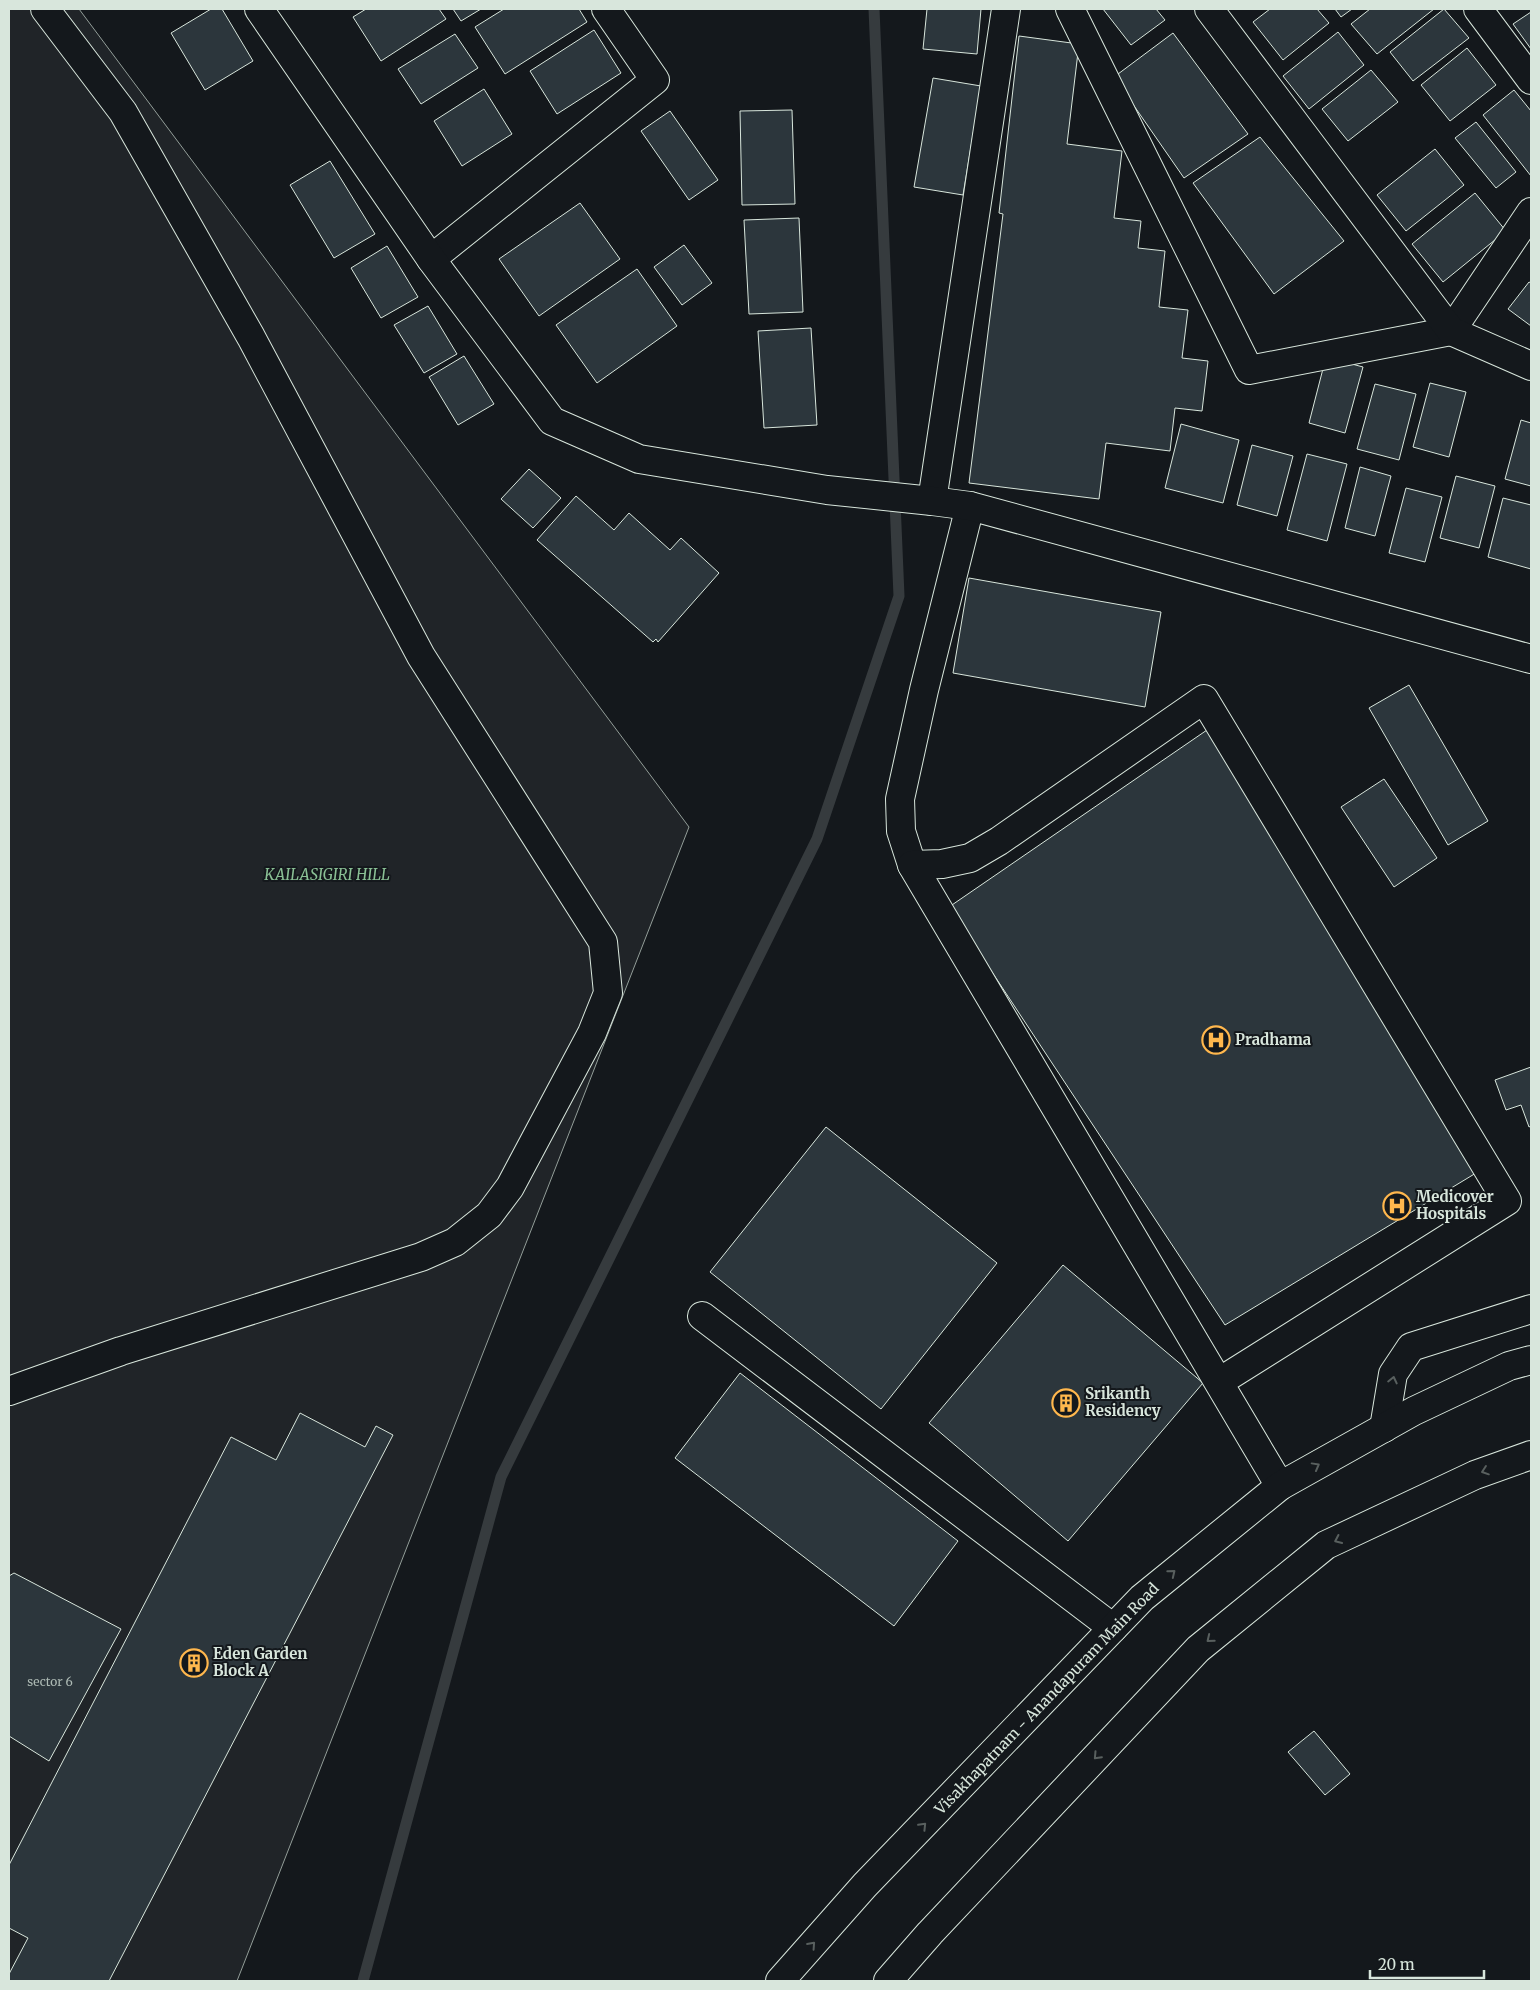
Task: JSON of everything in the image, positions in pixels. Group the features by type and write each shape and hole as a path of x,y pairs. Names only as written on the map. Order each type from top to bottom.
{"street":[{"path":"9,1391 121,1351 421,1257 455,1242 489,1215 510,1186 592,1033 608,993 603,942 421,656 251,337 123,112 45,9"},
{"path":"259,9 431,259 552,421 639,459 827,490 970,506 1531,659"},
{"path":"431,259 655,80 606,9"},
{"path":"919,499 1006,9"},
{"path":"1070,9 1249,370 1451,331 1531,212"},
{"path":"1210,9 1451,331 1531,366"},
{"path":"1478,9 1531,80"},
{"path":"970,506 924,690 900,799 901,831 912,866 1280,1486"},
{"path":"912,866 942,864 970,858 978,854 1000,841 1204,699 1507,1201 1219,1382"},
{"path":"1384,1428 1393,1374 1411,1347 1531,1309"},
{"path":"702,1316 1113,1628"},
{"name":"Visakhapatnam - Anandapuram Main Road","path":"780,1981 865,1885 1142,1598 1280,1486 1414,1411 1509,1366 1531,1360"},
{"path":"888,1981 937,1926 1198,1649 1326,1545 1475,1475 1531,1455"}],"green space":[{"name":"KAILASIGIRI HILL","path":"9,9 79,9 689,827 237,1981 9,1981"}],"building":[{"path":"211,9 222,9 253,61 205,90 171,33"},
{"path":"366,9 439,9 446,19 381,61 353,17"},
{"path":"453,9 481,9 461,21"},
{"path":"504,9 579,9 587,22 505,74 475,27"},
{"path":"927,9 981,9 977,54 923,49"},
{"path":"1103,9 1156,9 1165,20 1131,45"},
{"path":"1270,9 1317,9 1329,23 1283,60 1253,22"},
{"path":"1335,9 1352,9 1341,17"},
{"path":"1370,9 1434,9 1377,54 1351,24"},
{"path":"1444,9 1469,38 1413,81 1390,52"},
{"path":"1531,12 1531,49 1513,24"},
{"path":"594,30 621,73 557,114 530,71"},
{"path":"1338,32 1364,65 1309,109 1283,76"},
{"path":"1173,33 1248,134 1184,178 1114,77"},
{"path":"455,34 478,68 421,104 398,69"},
{"path":"1019,36 1079,44 1067,144 1122,151 1114,218 1141,221 1138,248 1165,251 1159,307 1188,310 1182,358 1208,361 1202,411 1175,408 1170,451 1106,443 1099,499 969,483 1003,214 999,213"},
{"path":"1467,48 1496,85 1450,121 1421,85"},
{"path":"1371,70 1398,102 1348,141 1322,109"},
{"path":"933,78 981,86 963,195 914,187"},
{"path":"484,89 512,134 462,166 434,121"},
{"path":"1514,90 1531,111 1531,176 1483,115"},
{"path":"792,110 795,204 742,205 740,111"},
{"path":"670,111 718,180 689,200 641,131"},
{"path":"1476,122 1516,172 1496,188 1455,138"},
{"path":"1260,137 1344,241 1274,294 1193,183"},
{"path":"1435,149 1464,185 1406,231 1377,195"},
{"path":"330,161 375,234 334,258 290,185"},
{"path":"1475,193 1506,231 1443,282 1412,244"},
{"path":"580,203 620,259 539,316 499,259"},
{"path":"799,218 803,312 749,314 744,220"},
{"path":"684,245 712,283 682,305 654,267"},
{"path":"387,246 418,297 381,318 351,268"},
{"path":"637,269 677,326 597,383 556,325"},
{"path":"1529,282 1531,283 1531,326 1508,309"},
{"path":"428,306 457,354 424,373 394,325"},
{"path":"811,328 817,425 764,428 758,331"},
{"path":"464,356 494,404 458,425 429,377"},
{"path":"1326,357 1363,367 1345,433 1309,423"},
{"path":"1430,383 1466,392 1449,457 1413,447"},
{"path":"1375,384 1416,394 1399,460 1357,449"},
{"path":"1521,420 1531,423 1531,486 1505,479"},
{"path":"1181,424 1239,440 1223,503 1165,488"},
{"path":"1252,445 1293,456 1277,516 1237,505"},
{"path":"1307,454 1347,464 1327,541 1287,530"},
{"path":"1360,467 1391,476 1375,536 1345,528"},
{"path":"529,469 561,498 533,528 501,499"},
{"path":"1456,476 1495,486 1479,548 1440,538"},
{"path":"1406,488 1442,497 1425,562 1389,553"},
{"path":"576,496 614,530 629,513 670,550 681,538 719,573 658,642 656,639 653,642 537,540"},
{"path":"1503,498 1531,505 1531,569 1488,557"},
{"path":"969,578 1161,612 1145,707 953,673"},
{"path":"1409,685 1488,821 1448,845 1369,708"},
{"name":"Pradhama","path":"1207,730 1476,1173 1225,1325 949,907"},
{"path":"1384,779 1437,858 1394,887 1341,807"},
{"path":"1531,1067 1531,1126 1529,1127 1521,1105 1506,1110 1495,1080"},
{"path":"826,1127 997,1263 881,1409 710,1272"},
{"name":"Srikanth Residency","path":"1063,1265 1203,1383 1068,1541 929,1423"},
{"path":"740,1373 958,1541 894,1626 675,1458"},
{"name":"Eden Garden Block A","path":"300,1413 365,1447 376,1426 393,1435 109,1981 9,1981 9,1974 28,1938 9,1928 9,1865 231,1437 276,1460"},
{"path":"14,1573 121,1629 49,1761 9,1736 9,1576"},
{"path":"1314,1731 1350,1774 1325,1795 1288,1752"}],"waterway":[{"path":"363,1981 501,1477 817,839 899,596 874,9"}],"place":[{"name":"Pradhama","path":"1216,1040"},
{"name":"Medicover Hospitals","path":"1397,1206"},
{"name":"Srikanth Residency","path":"1066,1403"},
{"name":"Eden Garden Block A","path":"194,1663"}]}
